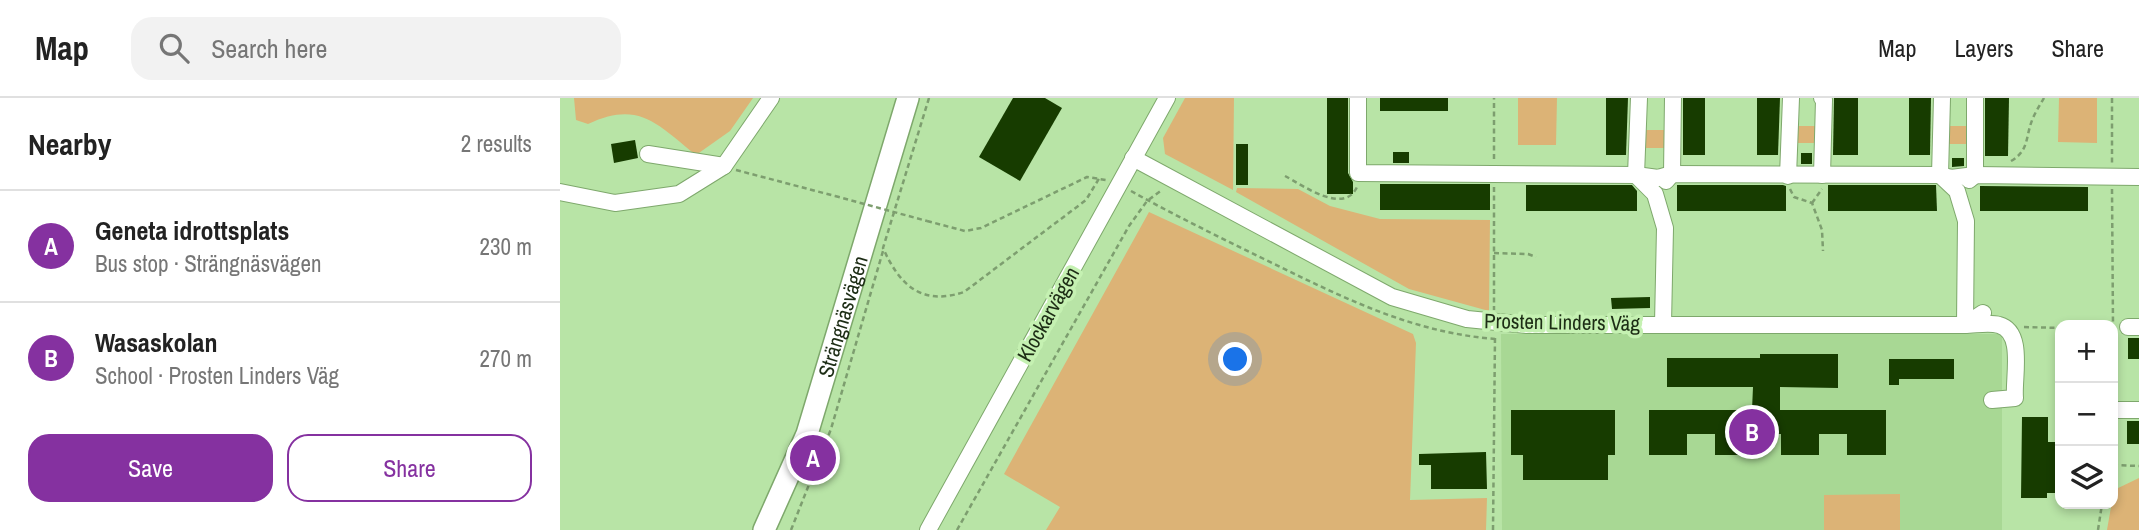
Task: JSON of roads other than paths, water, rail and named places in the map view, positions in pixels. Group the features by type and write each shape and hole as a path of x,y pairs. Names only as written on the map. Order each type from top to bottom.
{"main road":[{"name":"Strängnäsvägen","path":"764,530 807,434 908,98"}],"street":[{"path":"560,192 615,203 679,194 724,166 771,98"},
{"name":"Klockarvägen","path":"928,530 1167,98"},
{"path":"1358,98 1358,173 1636,175 1658,178 1672,174 1940,175 1951,178 1981,175 2139,177"},
{"path":"1639,98 1636,175 1655,194 1665,228 1663,324"},
{"path":"1655,194 1672,174 1673,98"},
{"path":"1788,176 1791,98"},
{"path":"1822,98 1825,100 1822,176"},
{"path":"1942,98 1940,175 1957,191 1966,221 1965,325"},
{"path":"1975,98 1981,175"},
{"path":"648,154 724,166"},
{"name":"Prosten Linders Väg","path":"1133,158 1392,297 1467,320 1527,325 2000,325 2012,334 2015,345 2015,398 1992,400"},
{"path":"1957,191 1981,175"},
{"path":"1965,325 1983,313"},
{"path":"2118,410 2139,410"}],"place":[{"name":"Wasaskolan","path":"1752,432"},
{"name":"Geneta idrottsplats","path":"813,458"}]}
